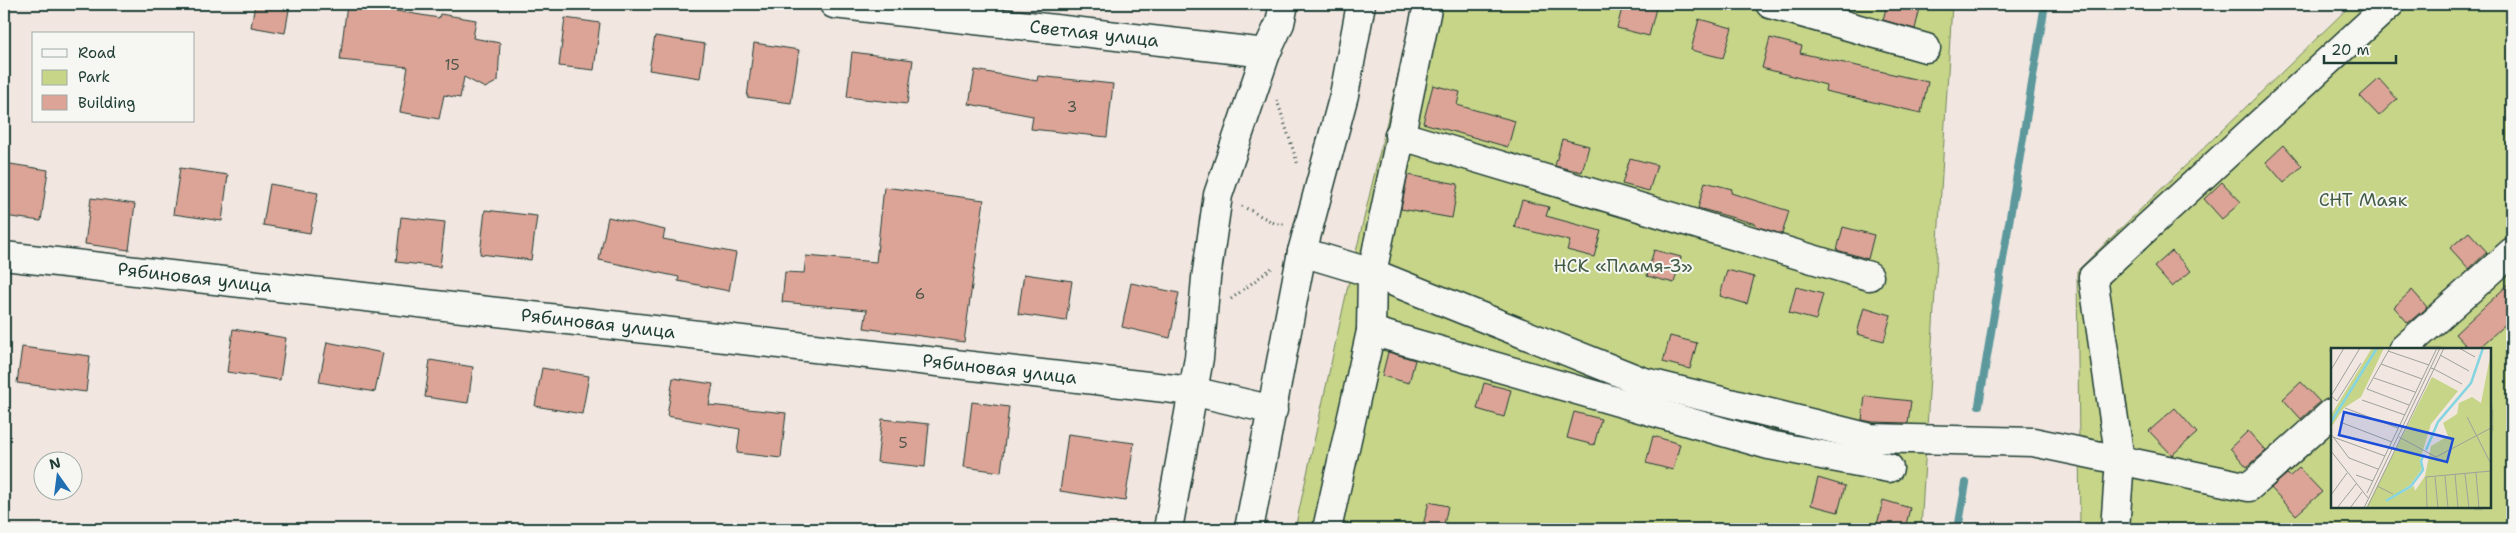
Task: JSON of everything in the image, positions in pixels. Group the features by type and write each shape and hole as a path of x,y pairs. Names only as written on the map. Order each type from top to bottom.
{"street":[{"name":"Светлая улица","path":"834,4 1262,64"},
{"path":"1168,529 1199,358 1206,278 1221,188 1262,64 1280,23 1284,4"},
{"path":"1249,529 1302,252 1344,95 1362,4"},
{"path":"1327,529 1370,331 1372,273 1428,4"},
{"path":"1770,4 1926,48"},
{"path":"2115,529 2120,460 2093,277 2390,4"},
{"path":"1399,136 1869,276"},
{"path":"1302,252 1372,273 1641,381 1871,438 2033,442 2249,486 2331,414"},
{"path":"2405,348 2512,252"},
{"name":"Рябиновая улица","path":"4,256 1192,391 1273,410"},
{"path":"1370,331 1769,444 1889,468"}],"path":[{"path":"1262,64 1278,102 1290,144 1300,169"},
{"path":"1221,188 1246,210 1276,224 1289,224"},
{"path":"1202,320 1273,267"}],"green space":[{"name":"НСК «Пламя-3»","path":"1415,4 1952,4 1921,529 1295,529 1349,281"},
{"name":"СНТ Маяк","path":"2352,4 2512,4 2512,529 2080,529 2077,271"}],"building":[{"path":"255,4 290,4 285,33 251,27"},
{"path":"347,4 376,4 378,8 439,18 440,14 476,20 473,38 500,43 498,81 485,88 464,77 460,98 444,95 439,119 400,112 408,67 340,60"},
{"path":"1623,4 1657,4 1649,36 1617,28"},
{"path":"1887,4 1921,4 1915,29 1883,20"},
{"path":"565,18 600,23 594,70 559,66"},
{"path":"1699,19 1732,28 1723,58 1691,50"},
{"path":"655,36 705,44 700,78 649,70"},
{"path":"1770,38 1802,46 1800,53 1928,82 1921,113 1825,91 1826,85 1762,68"},
{"path":"754,43 799,50 791,103 747,97"},
{"path":"852,52 913,60 907,104 847,97"},
{"path":"975,70 1037,81 1038,76 1113,84 1107,137 1031,129 1033,116 969,104"},
{"path":"2379,79 2397,99 2379,116 2360,96"},
{"path":"1433,85 1460,92 1457,105 1515,121 1508,147 1423,123"},
{"path":"1562,139 1589,146 1582,172 1555,166"},
{"path":"2284,145 2302,166 2284,183 2266,162"},
{"path":"1630,158 1657,165 1649,191 1622,184"},
{"path":"4,163 48,170 41,221 4,216"},
{"path":"180,168 228,175 222,221 173,214"},
{"path":"1408,175 1458,184 1452,218 1401,209"},
{"path":"1705,182 1732,189 1731,193 1789,211 1782,234 1755,226 1756,224 1698,208"},
{"path":"2222,182 2241,202 2222,219 2204,199"},
{"path":"270,184 318,193 310,233 263,225"},
{"path":"884,187 984,200 964,342 864,328 867,310 782,302 785,272 804,273 806,256 876,262"},
{"path":"91,198 135,204 129,250 85,244"},
{"path":"1522,200 1549,207 1546,216 1601,231 1594,257 1567,250 1570,241 1514,227"},
{"path":"485,210 537,216 531,260 480,254"},
{"path":"401,217 445,222 440,267 396,262"},
{"path":"608,217 665,230 663,239 736,253 729,291 678,281 679,277 599,260"},
{"path":"1843,227 1874,235 1868,259 1837,250"},
{"path":"2469,232 2487,252 2469,269 2450,248"},
{"path":"1654,250 1681,257 1674,283 1647,276"},
{"path":"2172,251 2191,271 2172,287 2154,267"},
{"path":"1727,270 1754,277 1747,304 1720,296"},
{"path":"1024,274 1072,281 1066,321 1018,314"},
{"path":"2512,281 2512,318 2479,348 2468,348 2455,334"},
{"path":"1131,283 1179,293 1170,338 1122,327"},
{"path":"1796,287 1823,294 1816,320 1789,313"},
{"path":"2412,290 2427,307 2408,323 2394,307"},
{"path":"1864,307 1891,315 1884,341 1857,334"},
{"path":"233,329 286,338 280,380 227,372"},
{"path":"1670,336 1697,343 1690,369 1663,362"},
{"path":"327,342 383,353 375,392 319,382"},
{"path":"22,347 90,356 86,392 17,383"},
{"path":"1388,352 1415,360 1409,383 1382,376"},
{"path":"430,360 473,367 468,403 425,397"},
{"path":"542,368 589,376 582,414 535,406"},
{"path":"673,378 713,384 709,405 786,413 781,458 737,453 740,429 667,416"},
{"path":"2301,382 2320,402 2301,419 2283,399"},
{"path":"1484,383 1511,390 1504,417 1477,409"},
{"path":"1865,396 1911,401 1908,423 1862,420"},
{"path":"972,402 1009,407 1001,472 964,467"},
{"path":"2175,408 2197,433 2172,455 2149,431"},
{"path":"1574,412 1601,419 1594,445 1567,438"},
{"path":"882,419 929,424 925,467 877,462"},
{"path":"2248,431 2266,451 2247,467 2230,448"},
{"path":"1068,434 1134,443 1125,501 1060,491"},
{"path":"1653,436 1680,444 1673,470 1646,463"},
{"path":"2299,468 2322,492 2296,515 2271,488 2287,474 2290,476"},
{"path":"1818,478 1845,486 1838,512 1811,505"},
{"path":"1883,500 1910,508 1905,529 1876,529"},
{"path":"1429,502 1448,506 1443,529 1422,529"}],"waterway":[{"path":"1979,405 2045,4"},
{"path":"1958,529 1966,483"}]}
